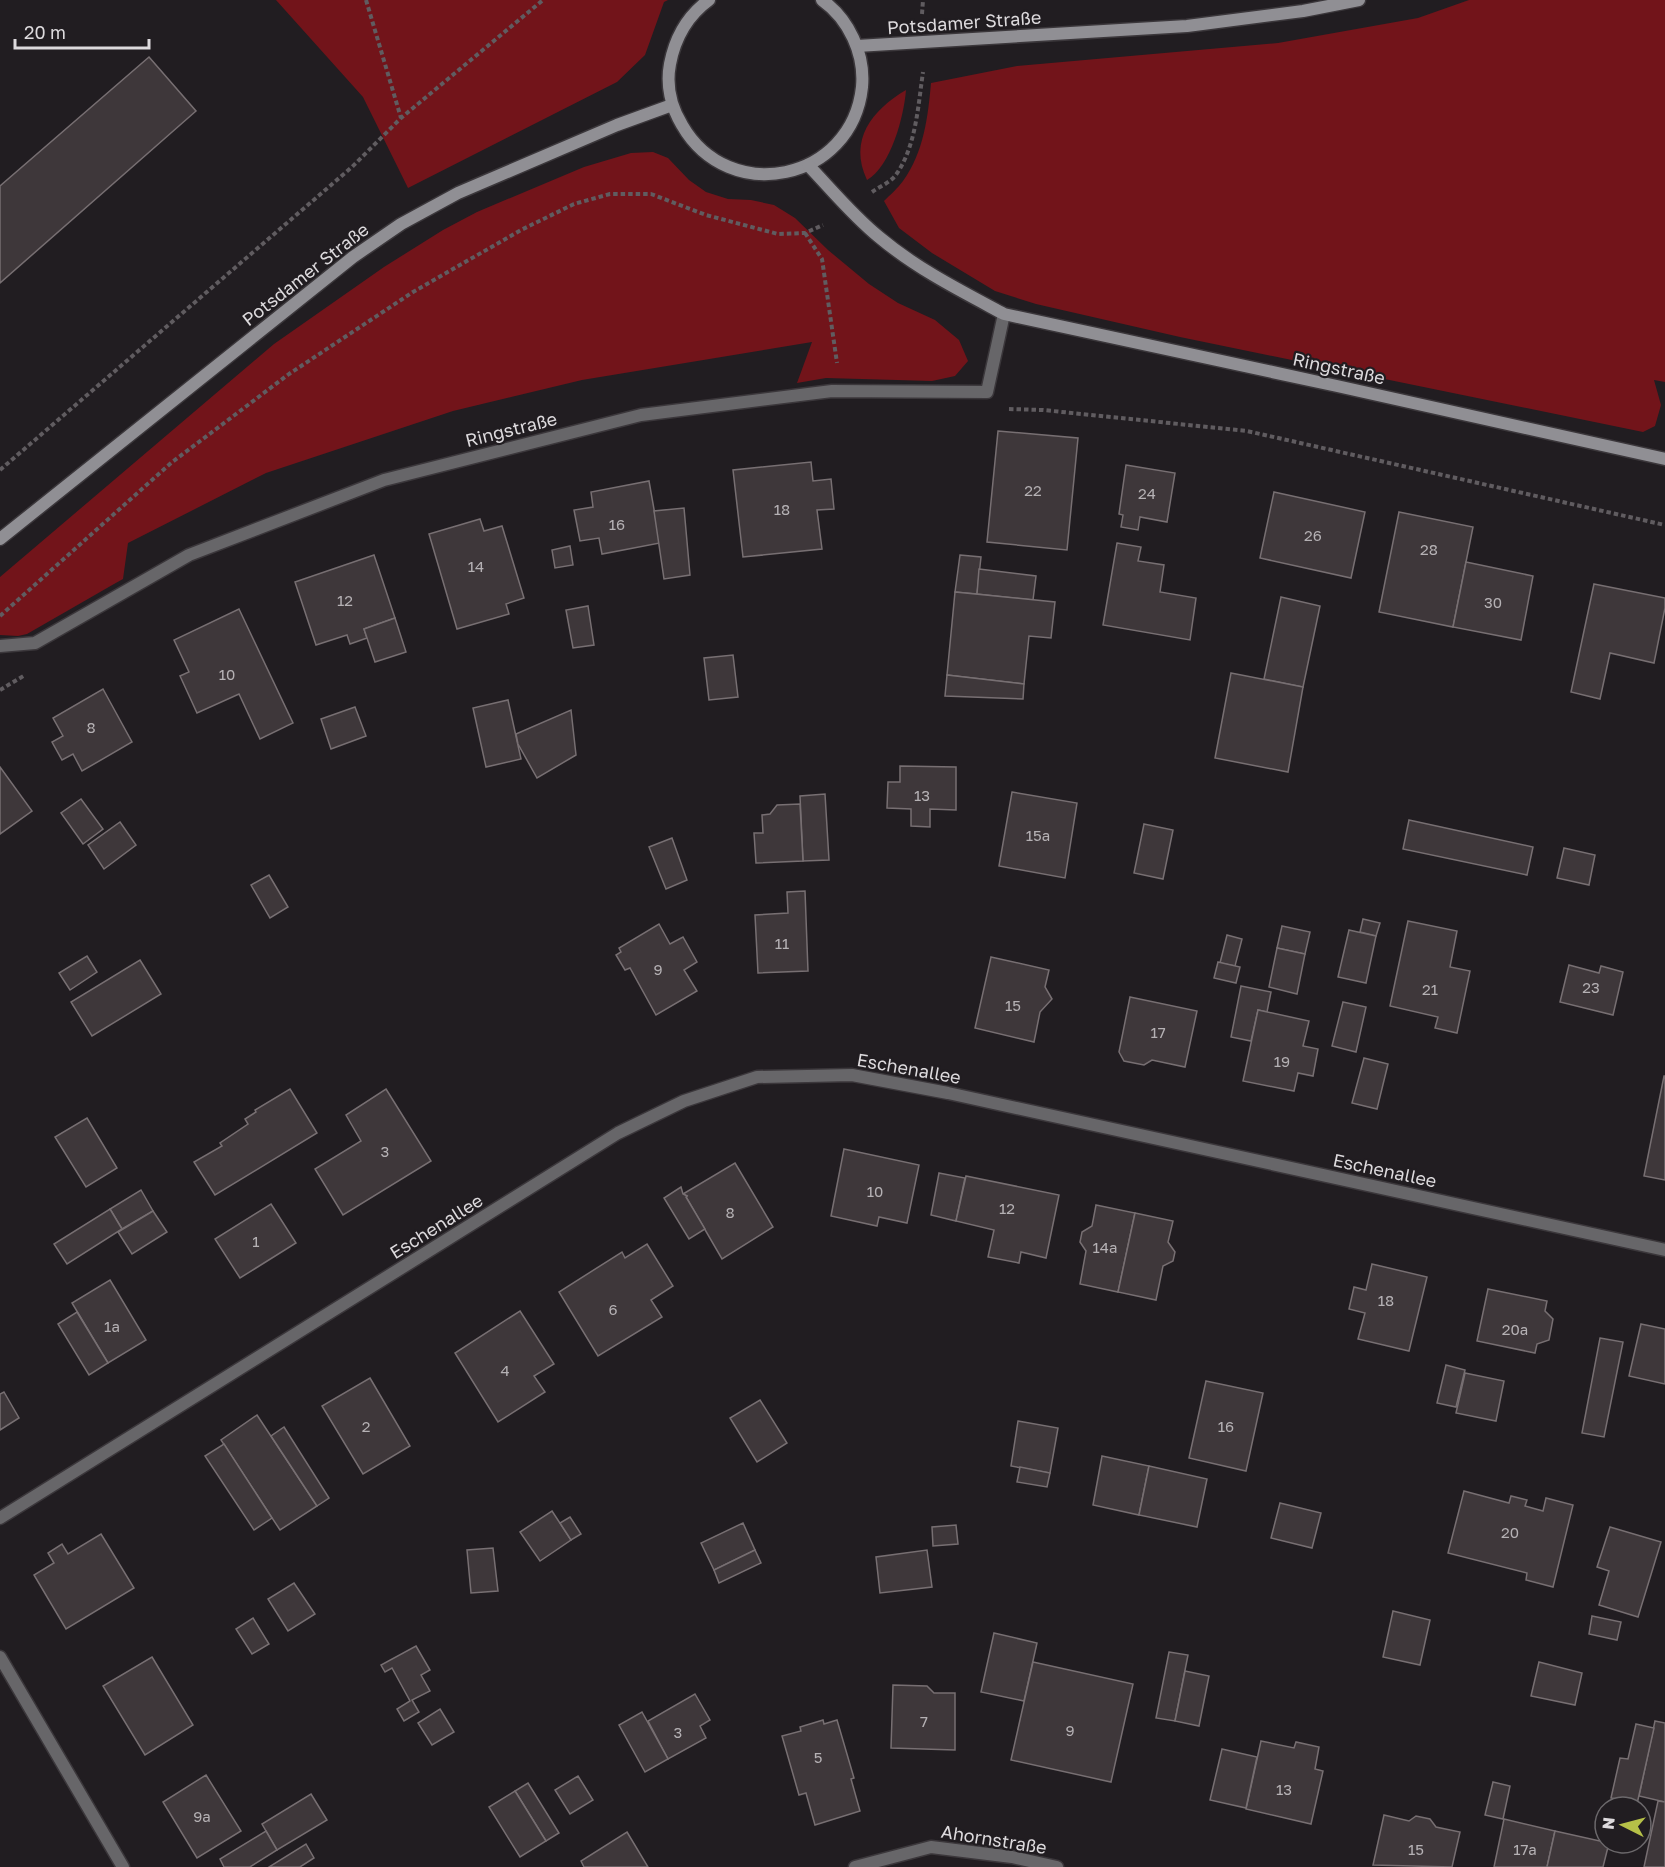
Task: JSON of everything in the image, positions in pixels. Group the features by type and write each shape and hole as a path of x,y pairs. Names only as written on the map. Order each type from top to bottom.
{"main road":[{"path":"709,0 689,20 679,35 673,52 669,87 672,105 679,121 693,141 712,159 726,167 759,175 792,172 808,165 836,145 855,115 861,99 861,63 857,46 841,17 822,0"},
{"name":"Potsdamer Straße","path":"857,46 1187,26 1303,11 1359,0"},
{"name":"Potsdamer Straße","path":"0,539 353,257 401,224 458,193 616,125 672,105"},
{"name":"Ringstraße","path":"808,165 878,237 955,289 1004,314 1665,459"}],"street":[{"name":"Ringstraße","path":"0,646 35,643 189,555 384,480 641,415 841,392 987,392 1004,314"},
{"name":"Eschenallee","path":"0,1518 618,1133 684,1101 757,1077 852,1075 937,1091 1665,1250"},
{"path":"0,1657 123,1867"},
{"name":"Ahornstraße","path":"855,1867 931,1846 1012,1857 1058,1867"}],"path":[{"path":"366,0 400,118"},
{"path":"0,470 352,167 400,118 543,0"},
{"path":"849,208 894,178 905,157 921,89 925,43 922,0"},
{"path":"0,616 171,463 289,374 413,292 521,230 574,204 610,194 651,194 706,215 778,234 805,233 822,259 841,392"},
{"path":"1007,409 1042,410 1247,430 1665,525"},
{"path":"0,690 30,672"}],"shaded area":[{"path":"276,0 668,0 664,2 645,55 617,82 408,188 363,97"},
{"path":"1469,0 1665,0 1665,382 1654,380 1661,405 1655,426 1643,432 1180,337 1036,304 995,291 932,253 899,228 884,201 903,181 916,158 926,121 931,83 1017,66 1278,43 1418,18"},
{"path":"906,90 895,140 883,164 867,180 860,152 862,139 874,117 883,107"},
{"path":"653,152 668,158 689,180 706,192 728,199 751,200 774,205 795,218 828,250 869,284 898,303 935,320 959,340 968,361 955,376 932,381 826,378 797,383 812,342 582,380 453,411 266,473 128,543 123,579 27,634 0,635 0,577 274,344 384,267 443,230 477,212 584,167 631,153"}],"building":[{"path":"149,57 196,111 0,283 0,186"},
{"path":"998,431 1078,438 1067,550 987,542"},
{"path":"811,462 813,481 831,479 834,509 817,510 822,549 743,557 733,470"},
{"path":"1126,465 1175,473 1167,522 1140,517 1138,530 1121,527 1123,515 1119,514"},
{"path":"649,481 660,543 602,554 599,538 580,541 574,510 593,507 591,492"},
{"path":"1274,492 1365,512 1351,578 1260,558"},
{"path":"684,508 690,575 664,579 654,511"},
{"path":"1399,512 1473,527 1453,627 1379,612"},
{"path":"480,519 484,531 502,526 524,598 506,604 509,614 457,629 429,534"},
{"path":"1117,543 1141,547 1138,561 1164,565 1160,592 1196,598 1190,640 1103,625"},
{"path":"570,546 573,565 555,568 552,550"},
{"path":"374,555 395,618 364,629 367,638 350,644 347,635 316,645 295,582"},
{"path":"960,555 981,557 977,594 955,592"},
{"path":"1466,562 1533,576 1521,640 1453,627"},
{"path":"979,569 1036,576 1033,600 977,594"},
{"path":"1594,584 1665,598 1654,663 1610,653 1600,699 1571,692"},
{"path":"955,592 1055,602 1051,638 1029,636 1024,684 947,675"},
{"path":"1281,597 1320,606 1303,687 1264,679"},
{"path":"588,606 594,645 573,648 566,610"},
{"path":"239,609 293,723 260,739 239,694 197,713 180,676 189,672 174,640"},
{"path":"395,618 406,652 375,662 364,629"},
{"path":"733,655 738,697 709,700 704,658"},
{"path":"1231,673 1303,687 1288,772 1215,758"},
{"path":"947,675 1024,684 1023,699 945,696"},
{"path":"103,689 132,742 82,771 73,754 62,760 52,742 63,736 53,718"},
{"path":"508,700 521,759 486,767 473,708"},
{"path":"355,707 366,736 331,749 321,719"},
{"path":"571,710 576,755 537,778 518,744 516,734"},
{"path":"900,766 956,767 956,810 930,809 930,827 911,826 911,809 887,808 888,782 900,782"},
{"path":"0,767 32,811 0,834"},
{"path":"1012,792 1077,803 1065,878 999,866"},
{"path":"825,794 829,860 803,861 800,796"},
{"path":"81,799 103,829 83,844 61,813"},
{"path":"800,804 803,861 756,863 754,833 763,833 762,815 770,814 777,805"},
{"path":"1409,820 1533,847 1527,875 1403,849"},
{"path":"120,822 136,845 104,869 88,845"},
{"path":"1144,824 1173,830 1163,879 1134,873"},
{"path":"672,838 687,880 666,889 649,847"},
{"path":"1564,848 1595,855 1589,885 1557,878"},
{"path":"269,875 288,907 270,918 251,885"},
{"path":"805,891 808,971 758,973 755,915 788,913 787,892"},
{"path":"1363,919 1380,923 1376,936 1360,932"},
{"path":"1408,921 1457,931 1450,967 1470,971 1457,1033 1435,1028 1438,1017 1390,1006"},
{"path":"659,924 670,944 683,937 697,962 684,970 697,991 656,1015 630,968 625,970 616,955 621,952 619,948"},
{"path":"1282,926 1310,932 1305,954 1277,948"},
{"path":"1349,930 1376,936 1366,983 1338,977"},
{"path":"1227,935 1242,939 1235,966 1220,963"},
{"path":"1277,948 1305,954 1297,994 1269,987"},
{"path":"87,956 97,972 70,990 59,973"},
{"path":"991,957 1049,970 1045,987 1052,999 1040,1012 1034,1042 975,1028"},
{"path":"140,960 161,994 92,1036 71,1002"},
{"path":"1218,962 1240,967 1236,983 1214,978"},
{"path":"1569,965 1599,973 1601,966 1623,972 1613,1015 1560,1002"},
{"path":"1241,986 1271,992 1267,1012 1258,1010 1251,1041 1231,1037"},
{"path":"1130,997 1197,1011 1185,1067 1152,1060 1144,1065 1124,1061 1119,1052"},
{"path":"1343,1002 1366,1007 1356,1052 1332,1046"},
{"path":"1258,1010 1309,1021 1303,1046 1318,1049 1313,1076 1298,1073 1294,1091 1243,1081"},
{"path":"1364,1058 1388,1064 1377,1109 1352,1103"},
{"path":"1665,1076 1665,1180 1644,1176"},
{"path":"290,1089 317,1133 215,1195 194,1162 222,1146 220,1143 248,1124 245,1119 256,1112 255,1110"},
{"path":"386,1089 431,1161 343,1215 315,1169 361,1141 346,1115"},
{"path":"87,1118 117,1168 86,1187 55,1137"},
{"path":"844,1149 919,1165 907,1223 879,1217 877,1226 831,1216"},
{"path":"735,1163 773,1227 722,1259 687,1196 683,1194"},
{"path":"939,1173 965,1178 956,1221 931,1215"},
{"path":"966,1176 1059,1195 1046,1258 1021,1252 1019,1263 988,1257 994,1230 956,1221"},
{"path":"681,1187 705,1229 689,1239 664,1198"},
{"path":"141,1190 153,1211 122,1229 110,1209"},
{"path":"271,1204 296,1243 240,1278 215,1239"},
{"path":"1096,1205 1135,1213 1118,1292 1080,1284 1086,1251 1080,1242 1082,1232 1092,1226"},
{"path":"110,1209 122,1229 67,1264 54,1244"},
{"path":"153,1211 167,1232 132,1254 118,1232"},
{"path":"1135,1213 1173,1221 1168,1242 1175,1252 1173,1261 1163,1266 1156,1300 1118,1292"},
{"path":"647,1244 673,1286 651,1300 662,1317 598,1356 559,1292 622,1252 625,1258"},
{"path":"1372,1264 1427,1277 1409,1351 1358,1339 1365,1313 1349,1309 1354,1287 1366,1290"},
{"path":"110,1280 146,1340 108,1363 72,1303"},
{"path":"1488,1289 1547,1301 1545,1311 1553,1319 1549,1340 1537,1344 1535,1353 1477,1341"},
{"path":"520,1311 554,1364 534,1376 545,1392 498,1422 455,1353"},
{"path":"77,1312 108,1363 89,1375 58,1324"},
{"path":"1641,1324 1665,1329 1665,1384 1629,1376"},
{"path":"1600,1338 1623,1342 1604,1437 1582,1433"},
{"path":"1446,1365 1465,1370 1456,1407 1437,1403"},
{"path":"1465,1373 1504,1381 1496,1421 1456,1413"},
{"path":"370,1378 410,1446 363,1474 322,1406"},
{"path":"1206,1381 1263,1393 1246,1471 1189,1458"},
{"path":"4,1392 19,1418 0,1430 0,1394"},
{"path":"760,1400 787,1443 757,1462 730,1418"},
{"path":"257,1415 317,1506 280,1530 221,1440"},
{"path":"1018,1421 1058,1428 1050,1473 1011,1466"},
{"path":"284,1427 329,1498 317,1506 271,1436"},
{"path":"224,1444 272,1518 254,1530 205,1456"},
{"path":"1102,1456 1149,1466 1139,1515 1093,1505"},
{"path":"1149,1466 1207,1479 1197,1527 1139,1515"},
{"path":"1020,1467 1050,1473 1047,1487 1017,1482"},
{"path":"1464,1491 1509,1503 1511,1496 1527,1500 1525,1506 1543,1511 1546,1498 1573,1505 1553,1587 1526,1580 1527,1573 1448,1553"},
{"path":"1280,1503 1321,1513 1312,1548 1271,1538"},
{"path":"552,1511 571,1540 540,1561 520,1532"},
{"path":"570,1517 581,1534 571,1540 560,1523"},
{"path":"743,1523 755,1550 714,1570 701,1543"},
{"path":"956,1525 958,1544 933,1546 932,1527"},
{"path":"1610,1527 1661,1542 1638,1617 1599,1605 1609,1571 1597,1567"},
{"path":"101,1534 134,1588 66,1629 34,1575 54,1563 48,1553 62,1544 68,1554"},
{"path":"493,1548 498,1591 471,1593 467,1550"},
{"path":"755,1550 761,1563 719,1583 714,1570"},
{"path":"927,1550 932,1587 880,1593 876,1557"},
{"path":"294,1583 315,1614 288,1631 268,1599"},
{"path":"1393,1611 1430,1620 1420,1665 1383,1657"},
{"path":"1592,1616 1621,1622 1617,1640 1589,1634"},
{"path":"253,1618 269,1644 252,1654 236,1629"},
{"path":"994,1633 1037,1643 1024,1701 981,1692"},
{"path":"416,1646 430,1670 421,1675 430,1691 412,1700 419,1712 404,1721 397,1709 410,1701 392,1668 385,1672 381,1665"},
{"path":"1169,1652 1188,1655 1175,1721 1156,1718"},
{"path":"152,1657 193,1725 145,1755 103,1686"},
{"path":"1033,1662 1133,1684 1111,1782 1011,1760"},
{"path":"1539,1662 1582,1673 1575,1705 1531,1696"},
{"path":"1185,1671 1209,1676 1199,1726 1175,1721"},
{"path":"893,1685 927,1686 934,1693 955,1693 955,1750 891,1748"},
{"path":"695,1694 710,1720 700,1726 706,1738 668,1759 648,1721"},
{"path":"440,1709 454,1732 432,1745 418,1723"},
{"path":"642,1712 668,1759 645,1772 619,1725"},
{"path":"823,1720 824,1724 837,1720 854,1778 851,1779 860,1811 815,1825 806,1793 799,1795 782,1736 801,1731 800,1727"},
{"path":"1655,1721 1665,1723 1665,1802 1653,1799 1653,1795 1639,1795"},
{"path":"1636,1724 1654,1728 1639,1795 1612,1795 1620,1758 1628,1759"},
{"path":"1261,1741 1294,1748 1296,1742 1319,1747 1315,1769 1323,1771 1311,1824 1246,1809"},
{"path":"1222,1749 1257,1757 1246,1808 1210,1800"},
{"path":"206,1775 241,1831 197,1858 163,1802"},
{"path":"578,1776 593,1800 570,1814 555,1790"},
{"path":"1493,1782 1510,1786 1503,1819 1485,1815"},
{"path":"528,1783 559,1833 546,1841 515,1791"},
{"path":"515,1791 546,1841 520,1857 489,1807"},
{"path":"311,1794 327,1820 277,1850 262,1824"},
{"path":"1658,1801 1665,1802 1665,1867 1644,1867 1647,1855 1653,1855 1653,1825"},
{"path":"1384,1815 1409,1821 1416,1816 1430,1819 1436,1827 1460,1832 1452,1867 1373,1865"},
{"path":"1504,1819 1555,1831 1547,1867 1494,1867"},
{"path":"266,1831 277,1850 250,1867 224,1867 220,1859"},
{"path":"1555,1831 1593,1839 1593,1855 1606,1855 1603,1867 1547,1867"},
{"path":"627,1832 648,1867 584,1867 581,1861"},
{"path":"306,1844 314,1858 300,1867 269,1867"}]}
